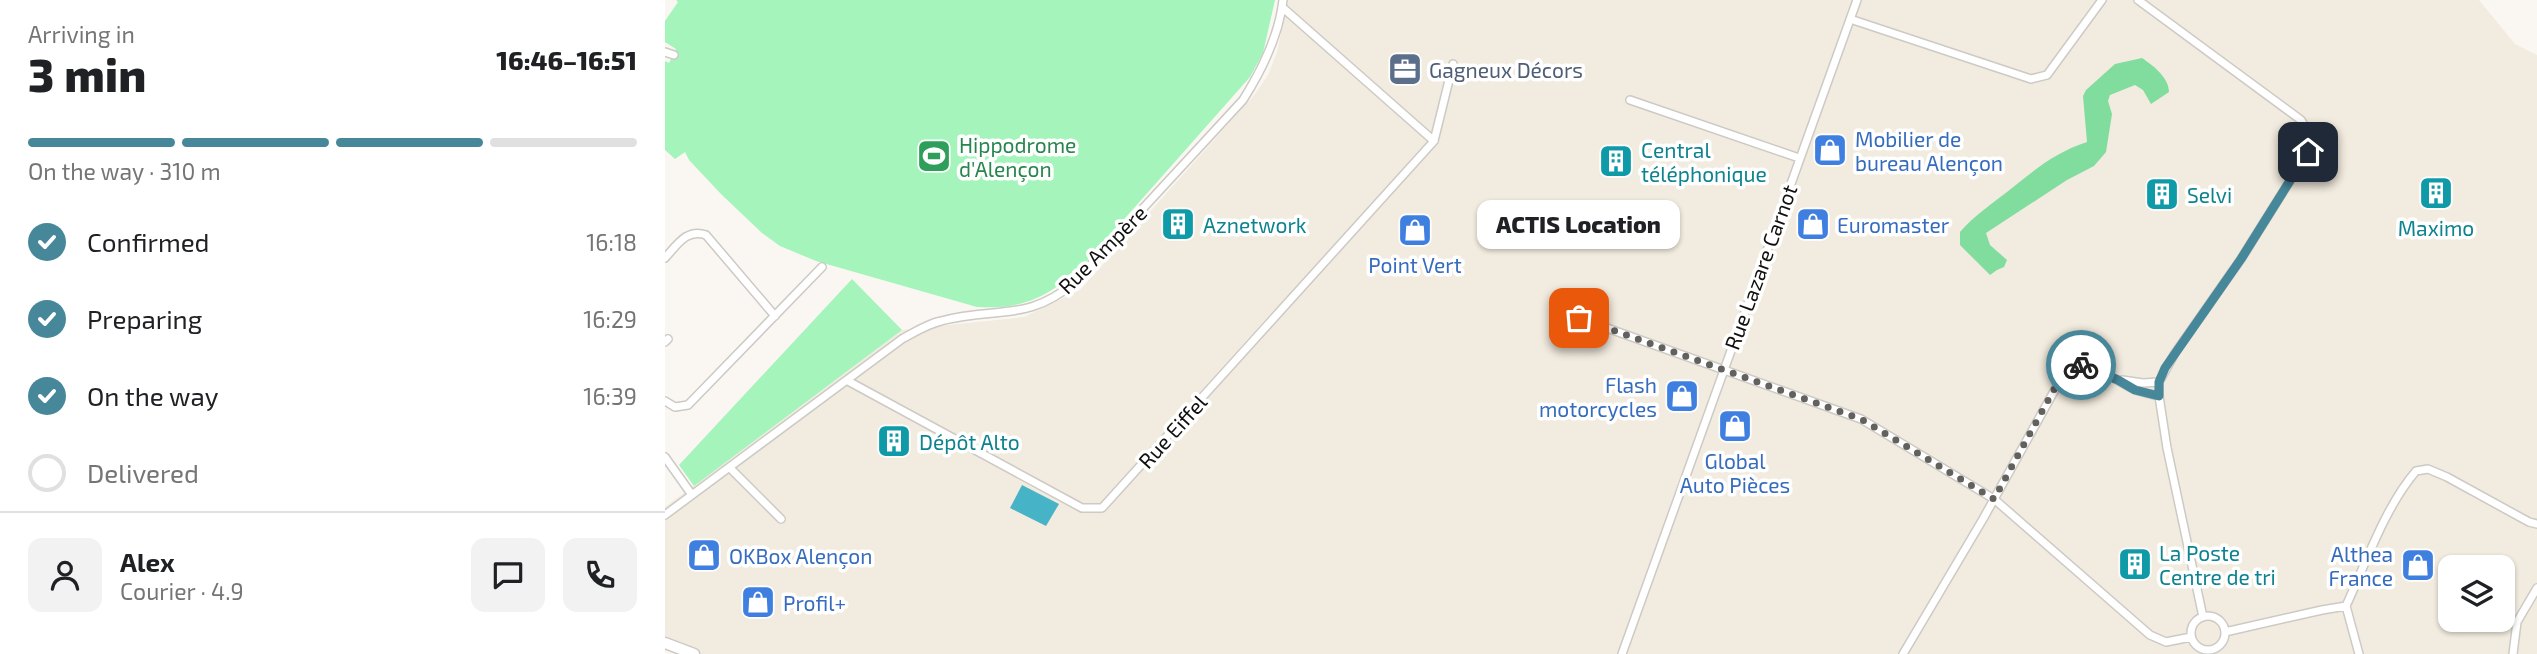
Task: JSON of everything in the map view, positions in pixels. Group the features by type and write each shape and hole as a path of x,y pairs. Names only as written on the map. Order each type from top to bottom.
{"main road":[{"path":"665,643 694,654"}],"street":[{"name":"Rue Lazare Carnot","path":"1622,654 1857,0"},
{"path":"1850,19 2031,79 2039,79 2047,75 2102,0"},
{"path":"2138,0 2301,120 2311,137 2308,152 2241,259 2175,353 2159,382 2167,448 2203,617"},
{"path":"1282,4 1434,141 1454,64"},
{"name":"Rue Ampère","path":"665,515 902,340 925,326 942,320 1010,313 1039,306 1062,294 1243,100 1261,72 1282,4"},
{"path":"665,52 674,55"},
{"path":"1630,100 1799,159"},
{"name":"Rue Eiffel","path":"848,381 1082,508 1103,508 1434,141"},
{"path":"665,258 688,234 696,232 706,235 775,316"},
{"path":"665,401 675,407 688,405 822,267"},
{"path":"1579,318 1861,419 1994,499 2150,635 2166,642 2191,637"},
{"path":"1903,654 2067,368 2083,365 2135,390 2159,396"},
{"path":"2118,380 2159,382"},
{"path":"665,457 692,495"},
{"path":"730,468 781,519"},
{"path":"2359,654 2346,606 2393,505 2416,471 2428,469 2447,477 2537,524"},
{"path":"2513,654 2517,622 2537,588"},
{"path":"2225,632 2346,606"},
{"path":"2203,617 2219,620 2225,632 2221,644 2212,652 2197,647 2191,637 2194,622 2203,617"}],"shaded area":[{"path":"1288,0 2479,0 2515,44 2537,55 2537,654 682,654 665,648 665,507 902,330 1024,317 1080,290 1255,94 1268,75 1277,52"}],"green space":[{"name":"Hippodrome d'Alençon","path":"676,0 1275,0 1263,53 1250,77 1088,260 1051,291 1038,297 1010,306 977,307 816,261 780,246 762,233 721,194 689,160 685,152 675,159 665,150 665,61 669,63 676,49 665,42 665,21 678,2"},
{"path":"2142,58 2164,77 2169,92 2151,104 2143,90 2135,85 2110,95 2108,101 2112,114 2106,152 2094,166 2067,180 1986,233 1990,245 2007,260 2004,267 1990,275 1960,245 1960,232 1982,211 2044,163 2087,142 2083,96 2086,90 2115,64"},
{"path":"852,279 902,330 694,486 679,465"}],"water":[{"path":"1022,485 1059,504 1046,526 1010,508"}],"way so far":[{"path":"1579,318 1861,419 1994,499 2062,375 2067,368 2081,365"}],"place":[{"name":"Gagneux Décors","path":"1405,69"},
{"name":"Mobilier de bureau Alençon","path":"1830,150"},
{"name":"Hippodrome d'Alençon","path":"934,156"},
{"name":"Central téléphonique","path":"1616,161"},
{"name":"Maximo","path":"2436,193"},
{"name":"Selvi","path":"2162,194"},
{"name":"Aznetwork","path":"1178,224"},
{"name":"Euromaster","path":"1813,224"},
{"name":"Point Vert","path":"1415,230"},
{"name":"ACTIS Location","path":"1579,318"},
{"name":"Flash motorcycles","path":"1682,396"},
{"name":"Global Auto Pièces","path":"1735,426"},
{"name":"Dépôt Alto","path":"894,441"},
{"name":"OKBox Alençon","path":"704,555"},
{"name":"La Poste Centre de tri","path":"2135,564"},
{"name":"Althea France","path":"2418,565"},
{"name":"Profil+","path":"758,602"}],"route":[{"path":"2081,365 2135,390 2159,396 2159,382 2165,368 2241,259 2308,152"}]}
